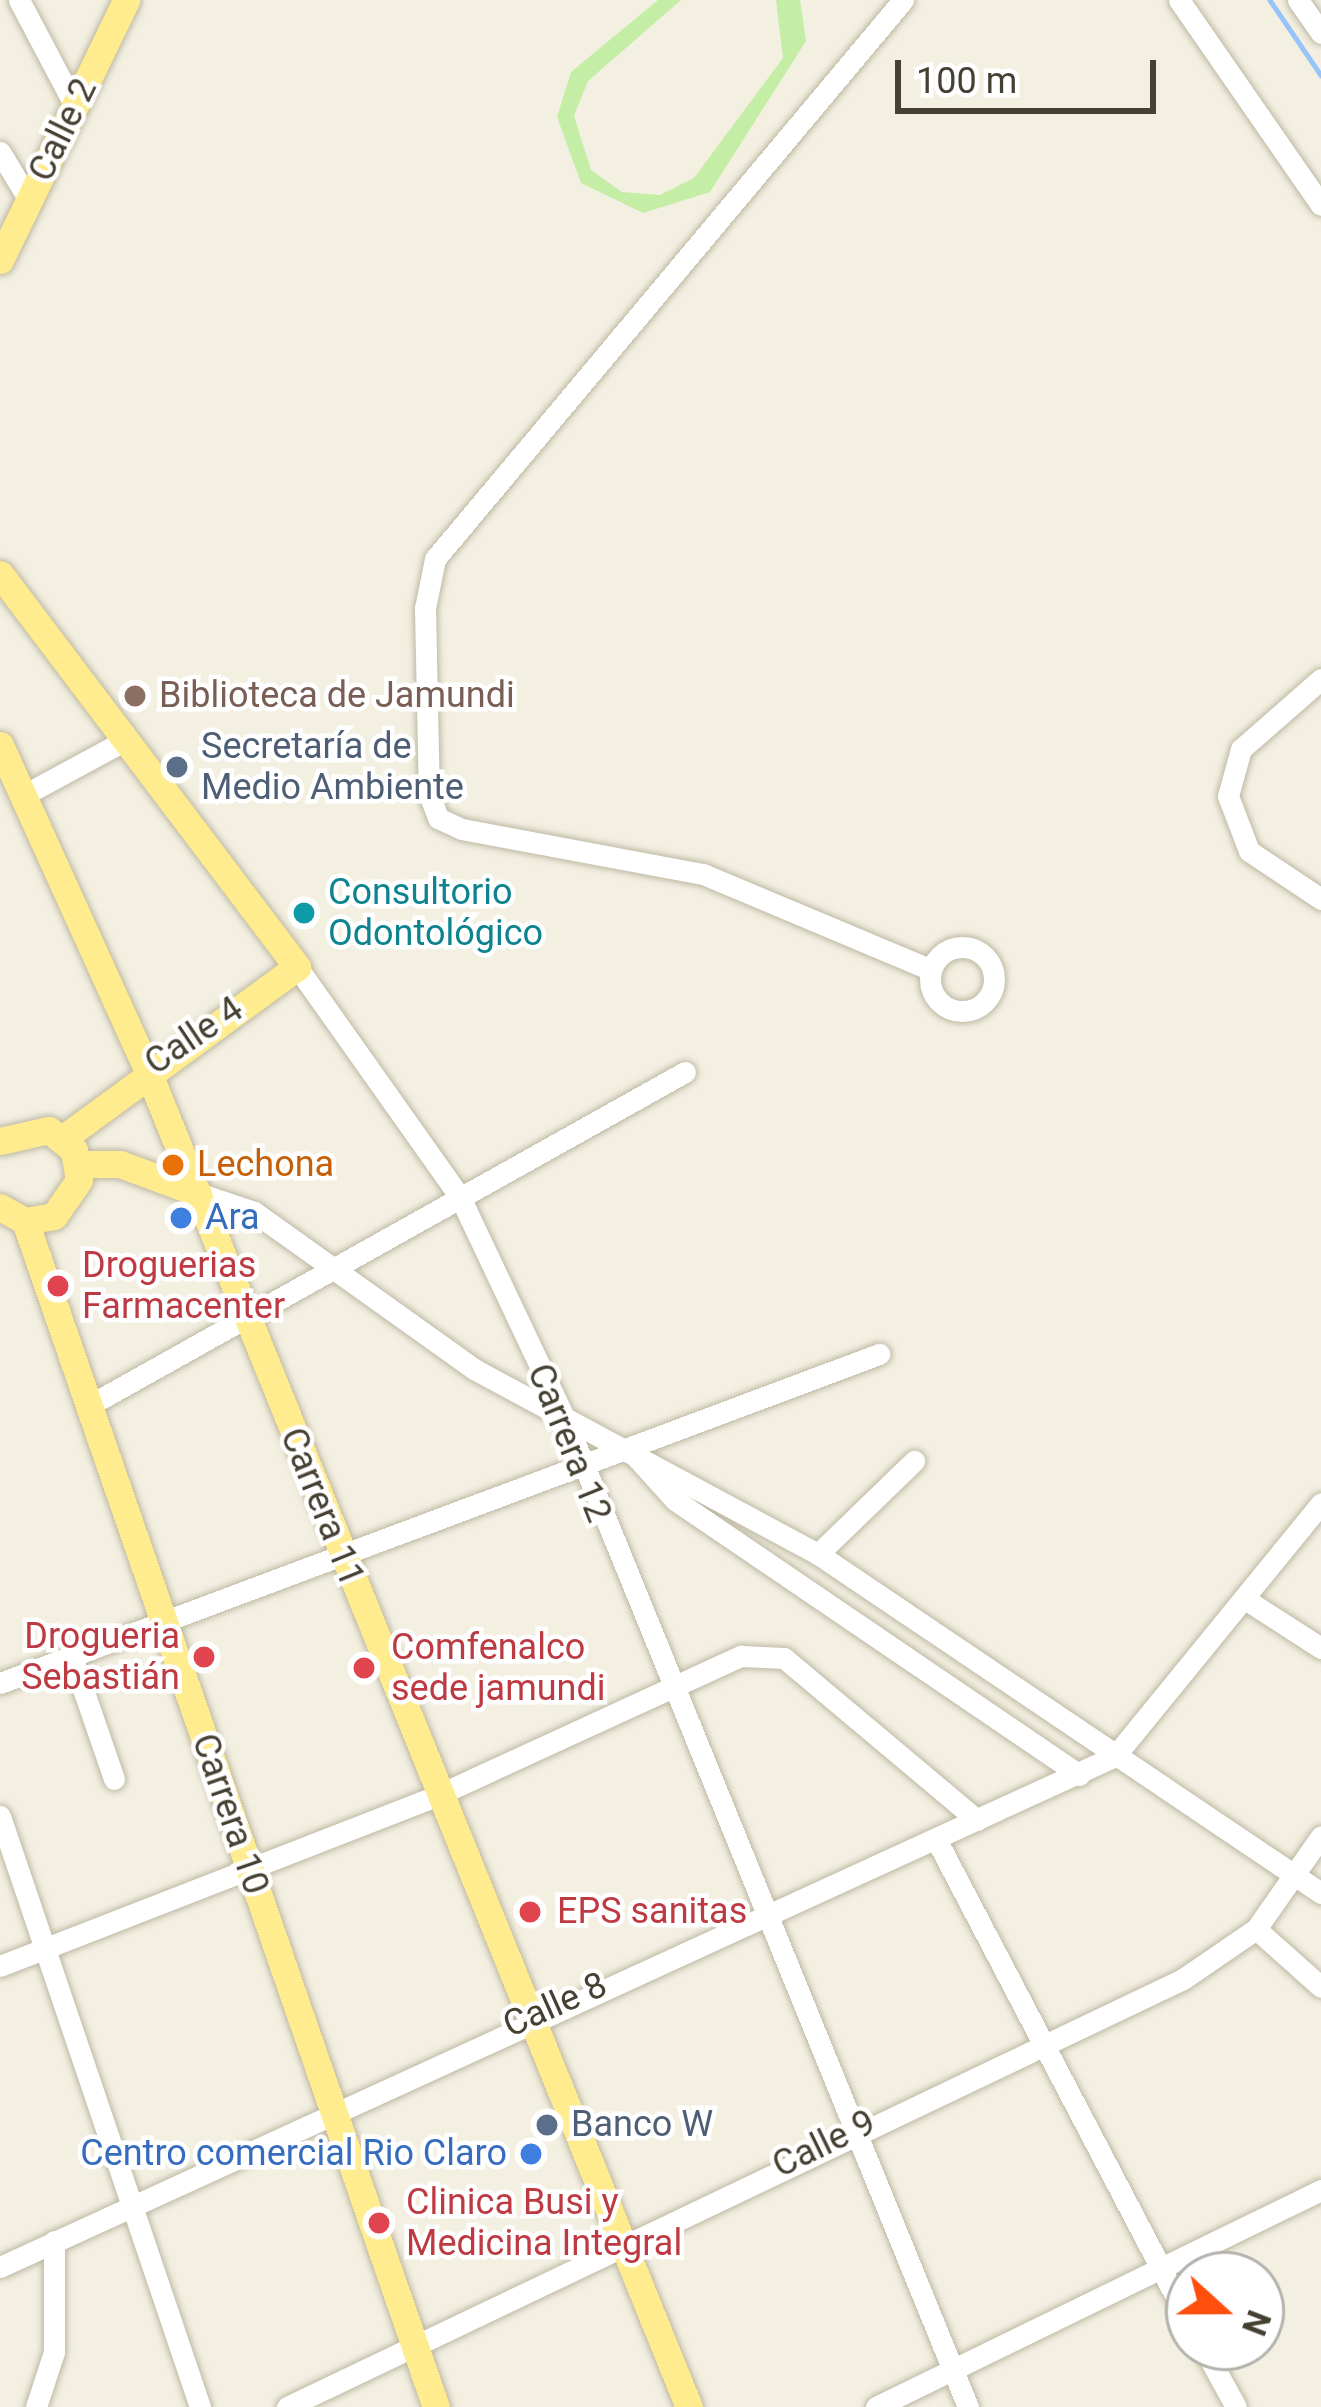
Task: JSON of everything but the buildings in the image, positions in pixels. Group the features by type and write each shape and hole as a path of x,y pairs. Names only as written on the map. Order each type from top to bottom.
{"main road":[{"name":"Calle 2","path":"0,260 125,1"},
{"name":"Carrera 12","path":"0,574 297,967"},
{"name":"Carrera 11","path":"0,745 147,1069 617,2246 689,2407"},
{"name":"Calle 4","path":"10,1220 67,1207 72,1151 98,1113 147,1069 297,967"},
{"path":"0,1117 33,1126 72,1151 198,1193"},
{"path":"0,1141 33,1126"},
{"name":"Carrera 10","path":"10,1220 88,1406 436,2407"}],"street":[{"path":"903,0 435,560 425,608 438,818 722,880 931,970"},
{"path":"1180,0 1321,205"},
{"path":"1298,0 1321,33"},
{"path":"0,14 19,1 75,106"},
{"path":"0,152 29,200"},
{"path":"1321,680 1240,749 1228,796 1249,851 1321,903"},
{"path":"24,795 127,739"},
{"name":"Carrera 12","path":"297,967 460,1197 566,1421 577,1467 968,2407"},
{"path":"88,1406 248,1321 685,1072"},
{"path":"198,1193 254,1212 566,1421 818,1554 1321,1893"},
{"path":"0,1683 577,1467 632,1455 879,1354"},
{"path":"632,1455 675,1500 1079,1774"},
{"path":"818,1554 914,1461"},
{"path":"1115,1756 1248,1601 1321,1503"},
{"path":"1248,1601 1321,1648"},
{"path":"0,1966 251,1873 436,1796 670,1684 765,1653 977,1820"},
{"path":"72,1657 114,1779"},
{"name":"Calle 8","path":"0,2267 527,2017 1115,1756"},
{"path":"0,1816 49,1948 200,2407"},
{"name":"Calle 9","path":"287,2407 1040,2039 1183,1979 1256,1929 1321,1836"},
{"path":"936,1839 1165,2277"},
{"path":"1256,1929 1321,1987"},
{"path":"876,2407 1158,2264 1321,2190"},
{"path":"36,2407 54,2352 54,2241"},
{"path":"1216,2371 1236,2407"}],"green space":[{"path":"658,0 681,0 588,81 574,116 591,170 622,192 660,195 694,178 783,58 776,0 800,0 806,41 710,192 643,213 581,183 557,117 571,72"}],"waterway":[{"path":"1270,0 1321,75"}],"place":[{"name":"Biblioteca de Jamundi","path":"135,696"},
{"name":"Secretaría de Medio Ambiente","path":"177,767"},
{"name":"Consultorio Odontológico","path":"304,913"},
{"name":"Lechona","path":"173,1165"},
{"name":"Ara","path":"181,1218"},
{"name":"Droguerias Farmacenter","path":"58,1286"},
{"name":"Drogueria Sebastián","path":"204,1657"},
{"name":"Comfenalco sede jamundi","path":"364,1668"},
{"name":"EPS sanitas","path":"530,1912"},
{"name":"Banco W","path":"547,2125"},
{"name":"Centro comercial Rio Claro","path":"531,2154"},
{"name":"Clinica Busi y Medicina Integral","path":"379,2223"}]}
